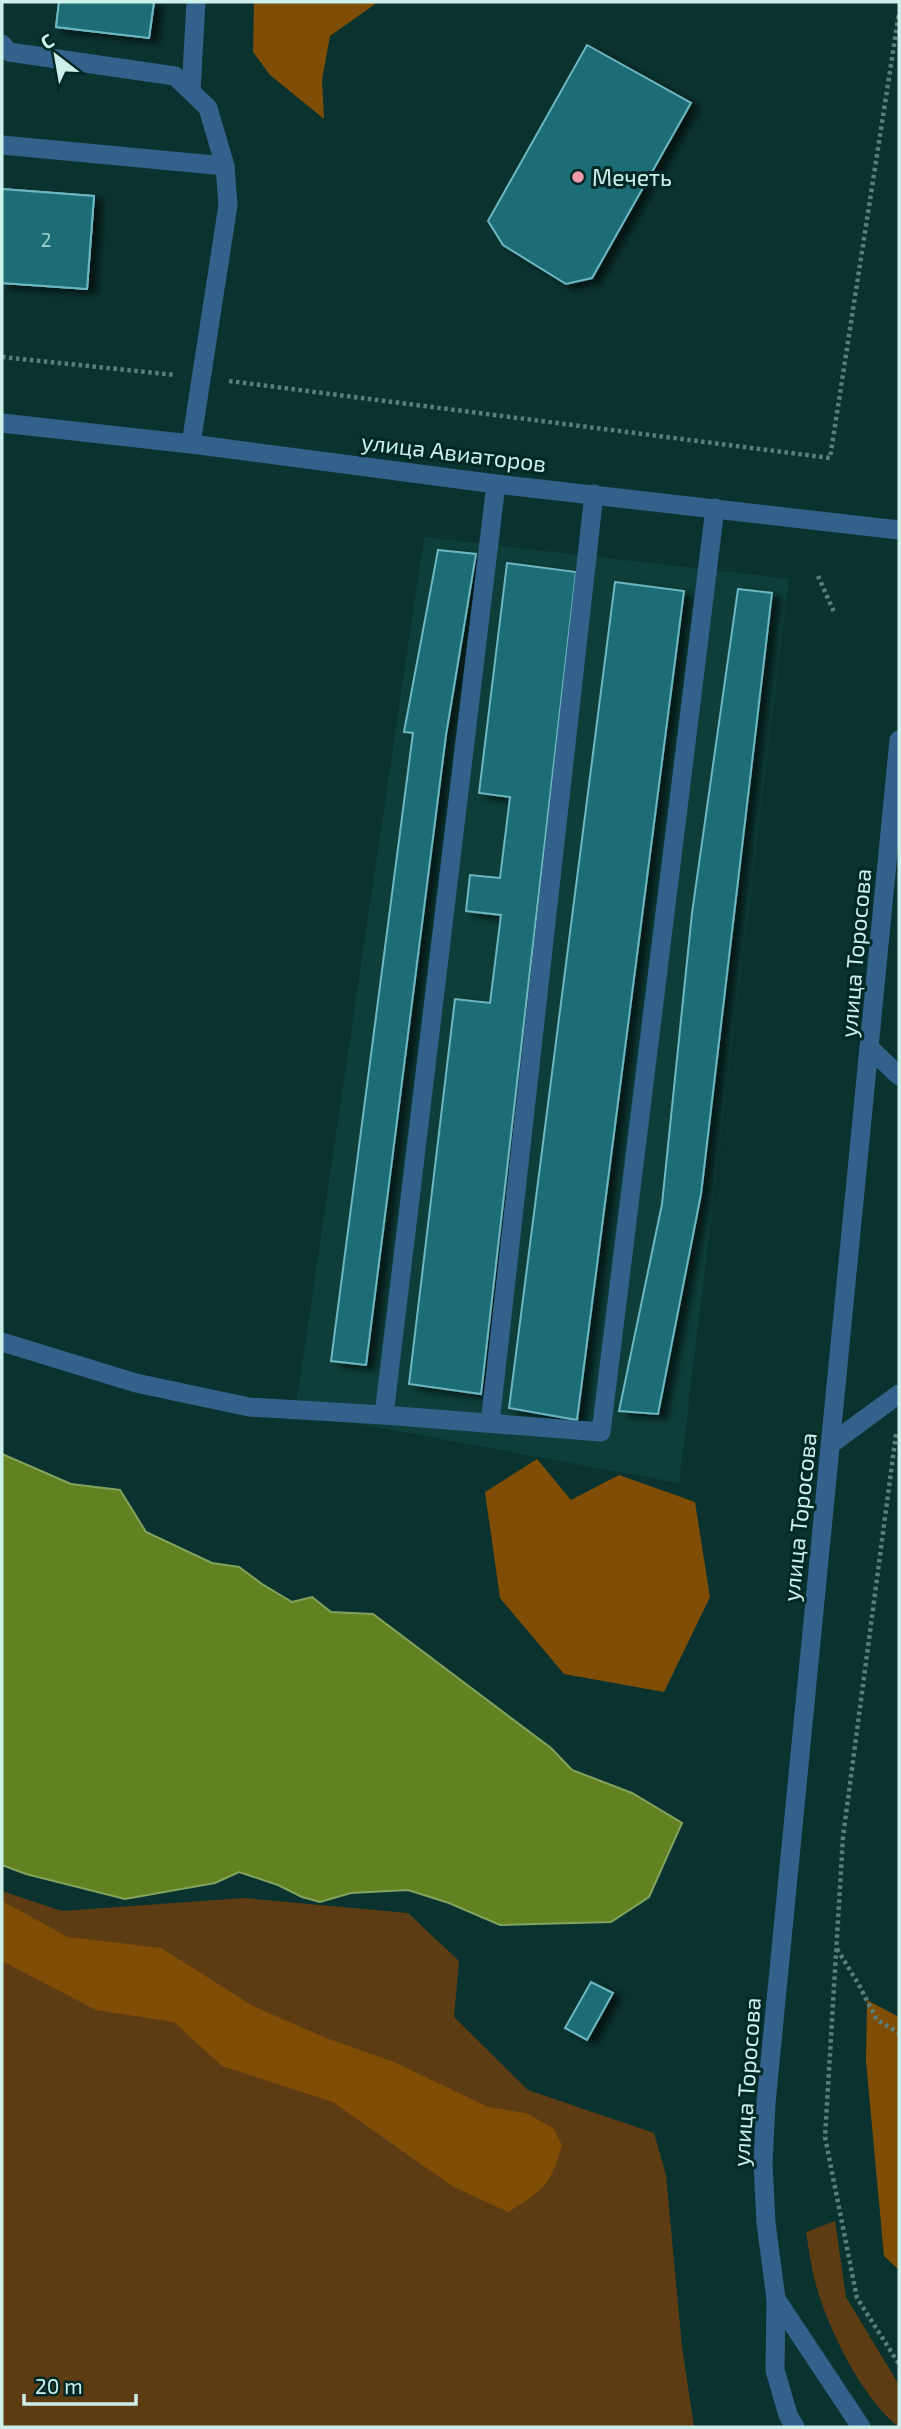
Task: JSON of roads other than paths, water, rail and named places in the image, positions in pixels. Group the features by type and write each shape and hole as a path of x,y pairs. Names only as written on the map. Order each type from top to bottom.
{"street":[{"path":"191,91 196,2"},
{"path":"2,44 9,52 175,76 208,108 225,166 228,205 191,444"},
{"path":"2,145 225,166"},
{"name":"улица Авиаторов","path":"2,423 899,530"},
{"path":"384,1415 496,484"},
{"path":"490,1423 594,494"},
{"path":"2,1342 136,1383 249,1407 601,1432 715,508"},
{"name":"улица Торосова","path":"795,2427 788,2416 775,2370 776,2299 766,2223 763,2163 766,2103 871,1049 899,740"},
{"path":"871,1049 899,1076"},
{"path":"831,1444 899,1394"},
{"path":"776,2299 861,2427"}],"place":[{"name":"Мечеть","path":"578,177"}]}
